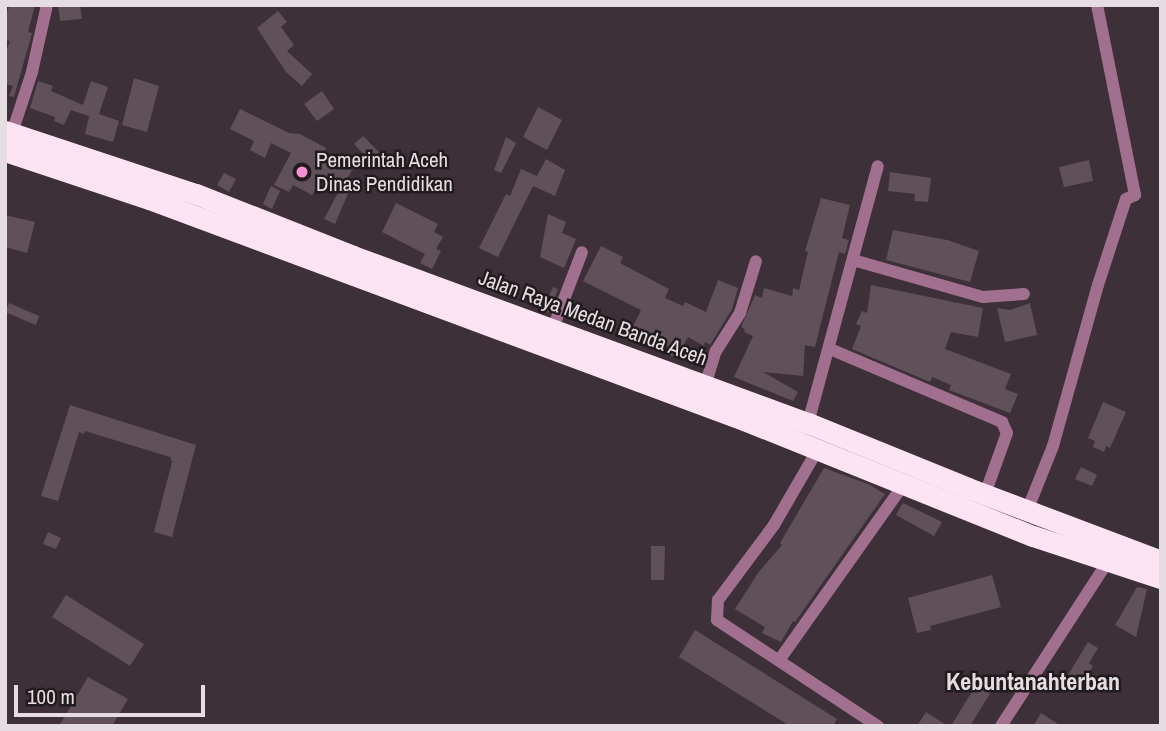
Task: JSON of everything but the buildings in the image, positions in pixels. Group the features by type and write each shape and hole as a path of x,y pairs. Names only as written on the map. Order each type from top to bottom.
{"highway":[{"name":"Jalan Raya Medan Banda Aceh","path":"8,138 149,198 349,265 553,328 618,363 705,386 808,423 1108,561 1161,578"},
{"name":"Jalan Raya Medan Banda Aceh","path":"349,265 618,363 904,484 1027,511 1161,561"}],"street":[{"path":"8,138 32,72 47,5"},
{"path":"1027,511 1053,446 1098,285 1126,199 1135,195 1097,5"},
{"path":"808,423 878,166"},
{"path":"553,328 582,252"},
{"path":"853,260 983,297 1024,294"},
{"path":"705,386 716,351 740,313 757,261"},
{"path":"830,349 1002,422 1007,433 971,497"},
{"path":"818,449 774,525 715,607 721,624 780,659 878,726"},
{"path":"780,659 904,484"},
{"path":"1002,726 1108,561"}],"place":[{"name":"Pemerintah Aceh Dinas Pendidikan","path":"302,172"}],"district":[{"name":"Kebuntanahterban","path":"1033,682"}]}
